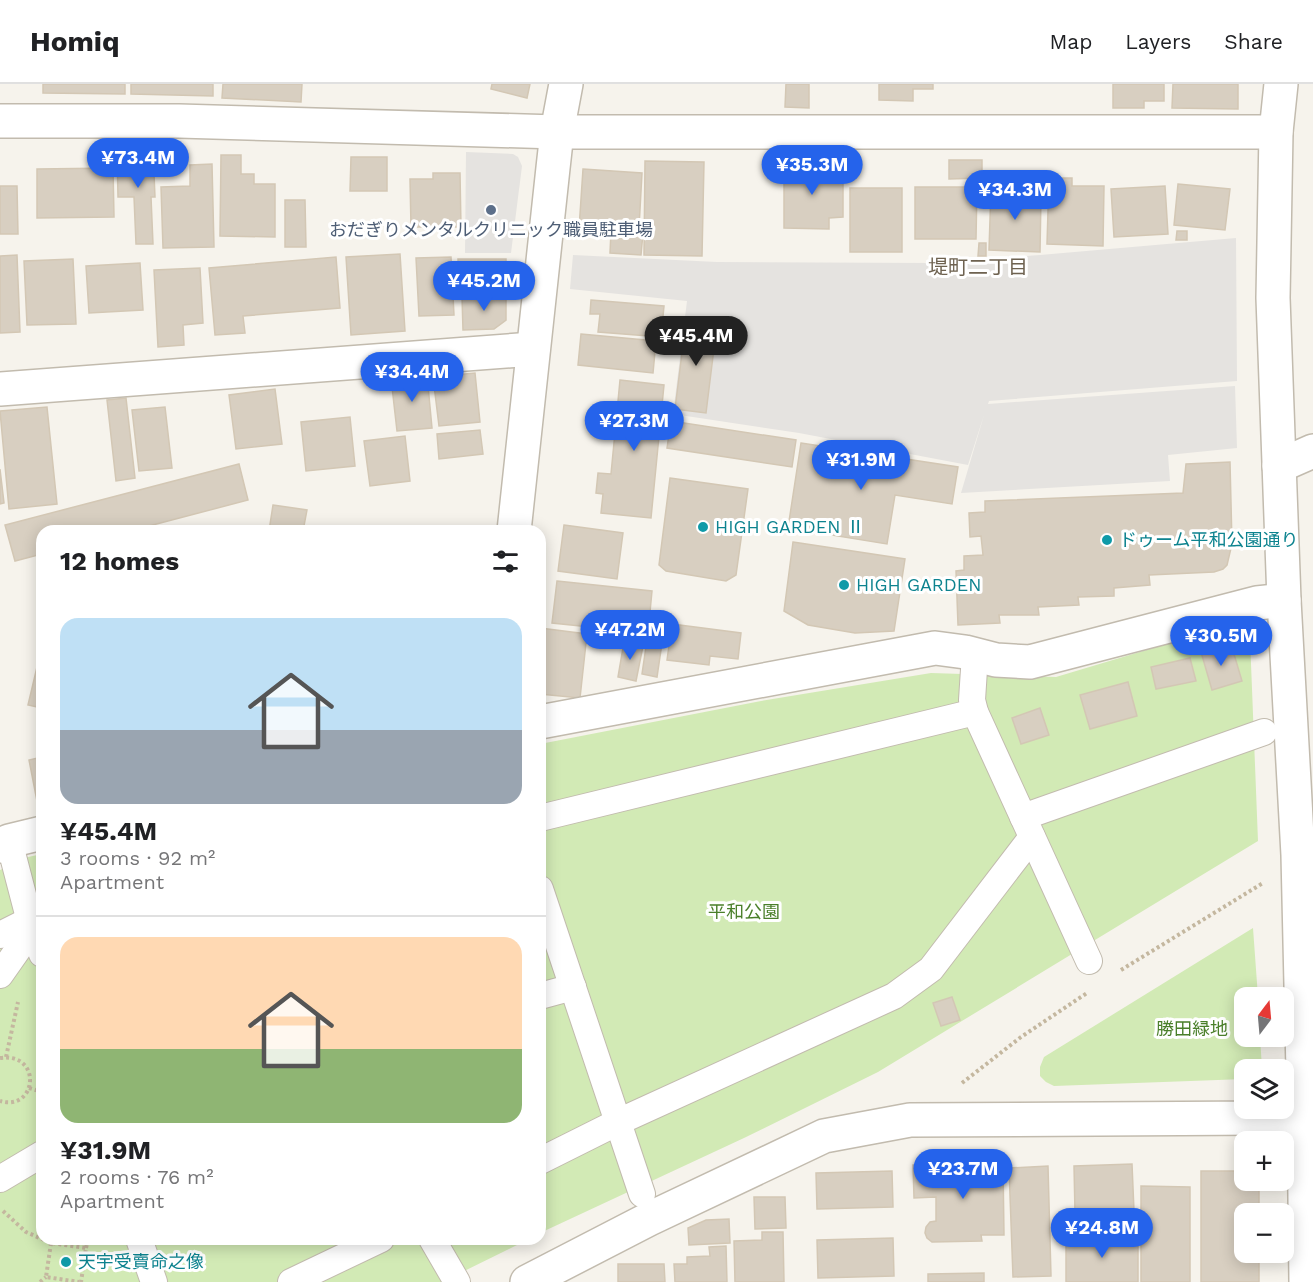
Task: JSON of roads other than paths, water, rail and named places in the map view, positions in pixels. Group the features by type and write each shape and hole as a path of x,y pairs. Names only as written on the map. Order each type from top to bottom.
{"street":[{"path":"515,525 557,132 566,84"},
{"path":"1281,84 1276,132 1273,298 1284,600 1305,849 1309,1115 1306,1282"},
{"path":"0,121 179,121 557,132 1276,132"},
{"path":"0,389 533,349"},
{"path":"1279,466 1313,452"},
{"path":"546,721 935,648 975,654 996,660 1030,662 1257,603 1284,600"},
{"path":"975,654 972,700 975,712 1089,961"},
{"path":"546,817 975,712"},
{"path":"546,1158 618,1122 894,996 932,969 1027,827 1264,732"},
{"path":"35,920 3,842 36,834"},
{"path":"0,935 35,920"},
{"path":"0,975 35,920"},
{"path":"546,928 551,960 573,987 642,1194"},
{"path":"546,994 573,987"},
{"path":"527,1282 649,1219 824,1136 910,1120 1204,1119 1309,1115"},
{"path":"0,1179 36,1158"},
{"path":"141,1245 154,1282"},
{"path":"291,1282 368,1245"},
{"path":"435,1245 457,1282"}],"place":[{"name":"おだぎりメンタルクリニック職員駐車場","path":"491,210"},
{"name":"HIGH GARDEN Ⅱ","path":"703,527"},
{"name":"ドゥーム平和公園通り","path":"1107,540"},
{"name":"HIGH GARDEN","path":"844,585"},
{"name":"天宇受賣命之像","path":"66,1262"}],"district":[{"name":"堤町二丁目","path":"978,267"}],"park label":[{"name":"平和公園","path":"744,912"},
{"name":"勝田緑地","path":"1192,1029"}]}
